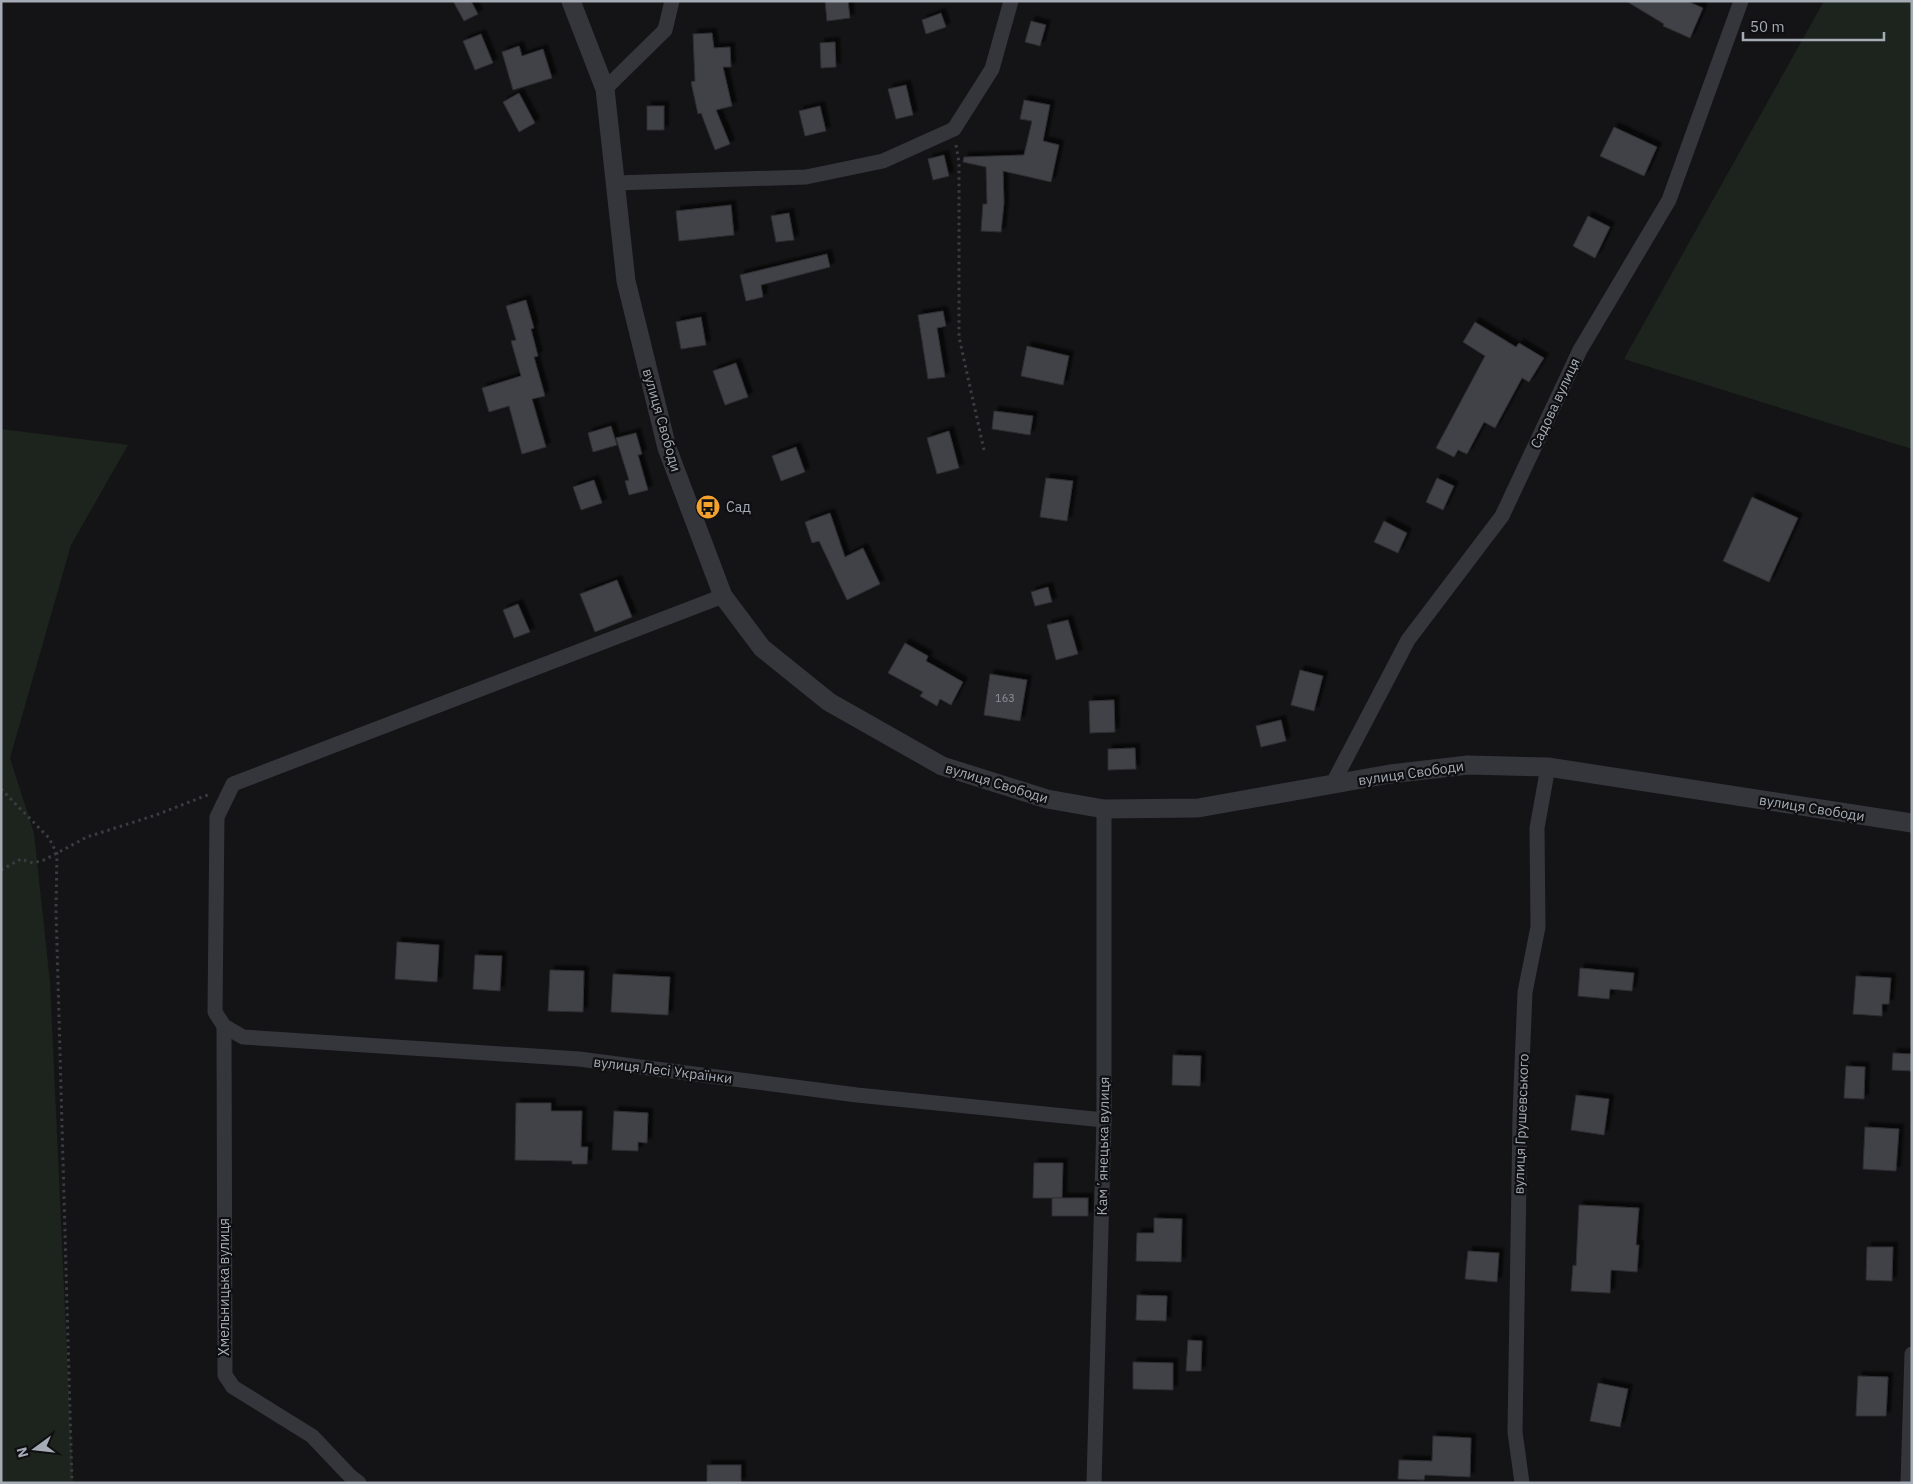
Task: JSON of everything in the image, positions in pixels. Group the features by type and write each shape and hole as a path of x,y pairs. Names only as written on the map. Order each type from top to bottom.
{"street":[{"name":"вулиця Свободи","path":"571,1 605,89 626,281 667,448 723,596 762,648 829,702 942,766 1047,799 1104,809 1198,808 1390,774 1468,765 1548,767 1912,824"},
{"path":"605,89 665,30 672,1"},
{"path":"615,184 806,176 882,160 954,129 992,69 1011,1"},
{"name":"Садова вулиця","path":"1332,785 1408,640 1502,516 1580,350 1669,200 1741,1"},
{"path":"224,1026 215,1012 217,817 233,784 723,596"},
{"name":"вулиця Грушевського","path":"1522,1483 1515,1432 1520,1115 1525,992 1538,927 1537,828 1548,767"},
{"name":"Камʼянецька вулиця","path":"1094,1483 1104,1120 1104,809"},
{"name":"вулиця Лесі Українки","path":"224,1026 243,1038 578,1059 857,1095 1104,1120"},
{"name":"Хмельницька вулиця","path":"224,1026 224,1376 233,1387 312,1436 359,1483"},
{"path":"1908,1483 1912,1354"}],"path":[{"path":"954,129 959,163 960,337 984,450"},
{"path":"1,870 21,859 33,863 57,854 88,837 192,802 233,784"},
{"path":"1,789 49,838 57,854 56,909 72,1483"}],"shaded area":[{"path":"1824,1 1912,1 1912,449 1624,359"},
{"path":"1,429 128,445 71,545 10,758 34,833 50,982 73,1483 1,1483"}],"building":[{"path":"453,1 471,1 478,14 464,21"},
{"path":"825,1 848,1 850,18 827,21"},
{"path":"1626,1 1687,1 1703,8 1690,38 1663,26 1664,24"},
{"path":"941,13 946,27 926,34 922,20"},
{"path":"1031,21 1046,25 1040,46 1025,42"},
{"path":"712,33 714,48 730,47 731,67 723,67 732,106 716,110 730,144 715,150 701,113 698,114 691,82 695,81 693,34"},
{"path":"481,34 493,63 475,70 463,41"},
{"path":"835,42 836,67 821,68 820,43"},
{"path":"519,46 522,56 543,49 552,78 513,90 502,52"},
{"path":"906,85 913,115 896,119 888,89"},
{"path":"519,93 535,123 519,132 503,102"},
{"path":"1024,100 1050,105 1043,141 1059,145 1051,182 1003,171 1004,203 1001,232 981,231 983,204 987,204 986,167 963,162 964,157 1024,155 1032,121 1020,119"},
{"path":"647,106 664,106 664,130 647,130"},
{"path":"820,106 826,131 805,136 799,111"},
{"path":"1614,127 1657,147 1644,176 1600,156"},
{"path":"944,155 949,176 933,180 928,159"},
{"path":"731,205 734,235 679,241 676,211"},
{"path":"789,213 794,240 776,242 771,216"},
{"path":"1588,216 1610,227 1595,258 1573,246"},
{"path":"827,254 830,267 761,285 763,297 746,301 740,275"},
{"path":"526,300 534,328 531,329 538,356 534,357 545,396 532,399 546,447 522,454 509,406 489,412 482,388 521,376 511,341 516,340 506,306"},
{"path":"943,311 946,326 937,328 945,377 928,379 918,315"},
{"path":"701,317 706,345 681,349 676,322"},
{"path":"1475,322 1516,347 1519,343 1544,358 1529,382 1522,378 1495,428 1484,422 1467,454 1458,450 1454,457 1436,448 1485,356 1463,342"},
{"path":"1027,346 1069,356 1063,385 1021,376"},
{"path":"736,363 748,397 725,405 713,371"},
{"path":"994,411 1033,416 1030,435 992,429"},
{"path":"611,426 617,445 593,452 588,433"},
{"path":"949,431 959,468 937,474 927,438"},
{"path":"636,433 642,454 638,455 648,490 629,495 625,481 629,480 616,438"},
{"path":"796,447 805,472 781,481 772,456"},
{"path":"1046,478 1073,481 1067,521 1040,517"},
{"path":"1437,478 1454,486 1443,510 1426,502"},
{"path":"594,480 602,503 581,510 573,487"},
{"path":"1752,497 1798,518 1769,582 1723,561"},
{"path":"830,513 845,557 863,548 880,584 847,600 819,541 812,543 805,522"},
{"path":"1384,521 1407,533 1398,553 1374,542"},
{"path":"617,580 632,617 595,632 580,594"},
{"path":"1048,587 1052,602 1035,606 1031,592"},
{"path":"518,604 530,632 514,638 503,610"},
{"path":"1068,620 1078,654 1056,660 1047,625"},
{"path":"905,643 928,656 926,661 963,682 951,705 940,699 937,706 920,696 923,692 888,673"},
{"path":"1300,670 1323,676 1314,711 1291,705"},
{"path":"990,674 1027,680 1020,721 984,715"},
{"path":"1114,700 1115,732 1090,733 1089,701"},
{"path":"1281,720 1286,741 1261,747 1256,726"},
{"path":"1135,748 1136,769 1108,770 1108,749"},
{"path":"397,942 439,945 437,982 395,979"},
{"path":"475,955 502,956 500,991 473,989"},
{"path":"1580,968 1634,973 1632,991 1610,989 1609,999 1578,996"},
{"path":"550,970 584,971 583,1012 548,1011"},
{"path":"613,974 670,977 668,1015 611,1012"},
{"path":"1856,976 1891,978 1889,1004 1882,1004 1882,1016 1853,1014"},
{"path":"1893,1053 1912,1054 1912,1071 1892,1070"},
{"path":"1173,1055 1201,1056 1200,1086 1172,1085"},
{"path":"1846,1066 1865,1067 1864,1099 1844,1098"},
{"path":"1576,1095 1609,1099 1604,1135 1571,1130"},
{"path":"516,1103 551,1103 551,1111 582,1111 581,1147 588,1147 587,1164 572,1164 572,1161 515,1160"},
{"path":"614,1111 648,1113 647,1143 638,1142 638,1151 612,1150"},
{"path":"1865,1127 1899,1129 1896,1171 1863,1169"},
{"path":"1034,1163 1063,1163 1062,1198 1033,1198"},
{"path":"1052,1198 1088,1198 1088,1216 1052,1216"},
{"path":"1579,1205 1639,1208 1636,1245 1639,1245 1637,1272 1611,1270 1610,1293 1571,1291 1573,1265 1576,1266"},
{"path":"1154,1218 1182,1219 1181,1262 1136,1261 1137,1233 1154,1233"},
{"path":"1867,1247 1893,1247 1892,1281 1866,1280"},
{"path":"1468,1251 1499,1253 1497,1282 1465,1279"},
{"path":"1137,1295 1167,1296 1166,1321 1136,1320"},
{"path":"1188,1340 1202,1341 1201,1371 1186,1371"},
{"path":"1133,1362 1173,1363 1173,1390 1133,1389"},
{"path":"1858,1376 1888,1377 1886,1416 1856,1416"},
{"path":"1598,1383 1628,1389 1620,1427 1590,1421"},
{"path":"1433,1436 1471,1438 1470,1477 1425,1475 1424,1480 1398,1479 1399,1460 1432,1461"},
{"path":"707,1465 741,1465 741,1483 707,1483"}],"place":[{"name":"Сад","path":"708,507"}]}
